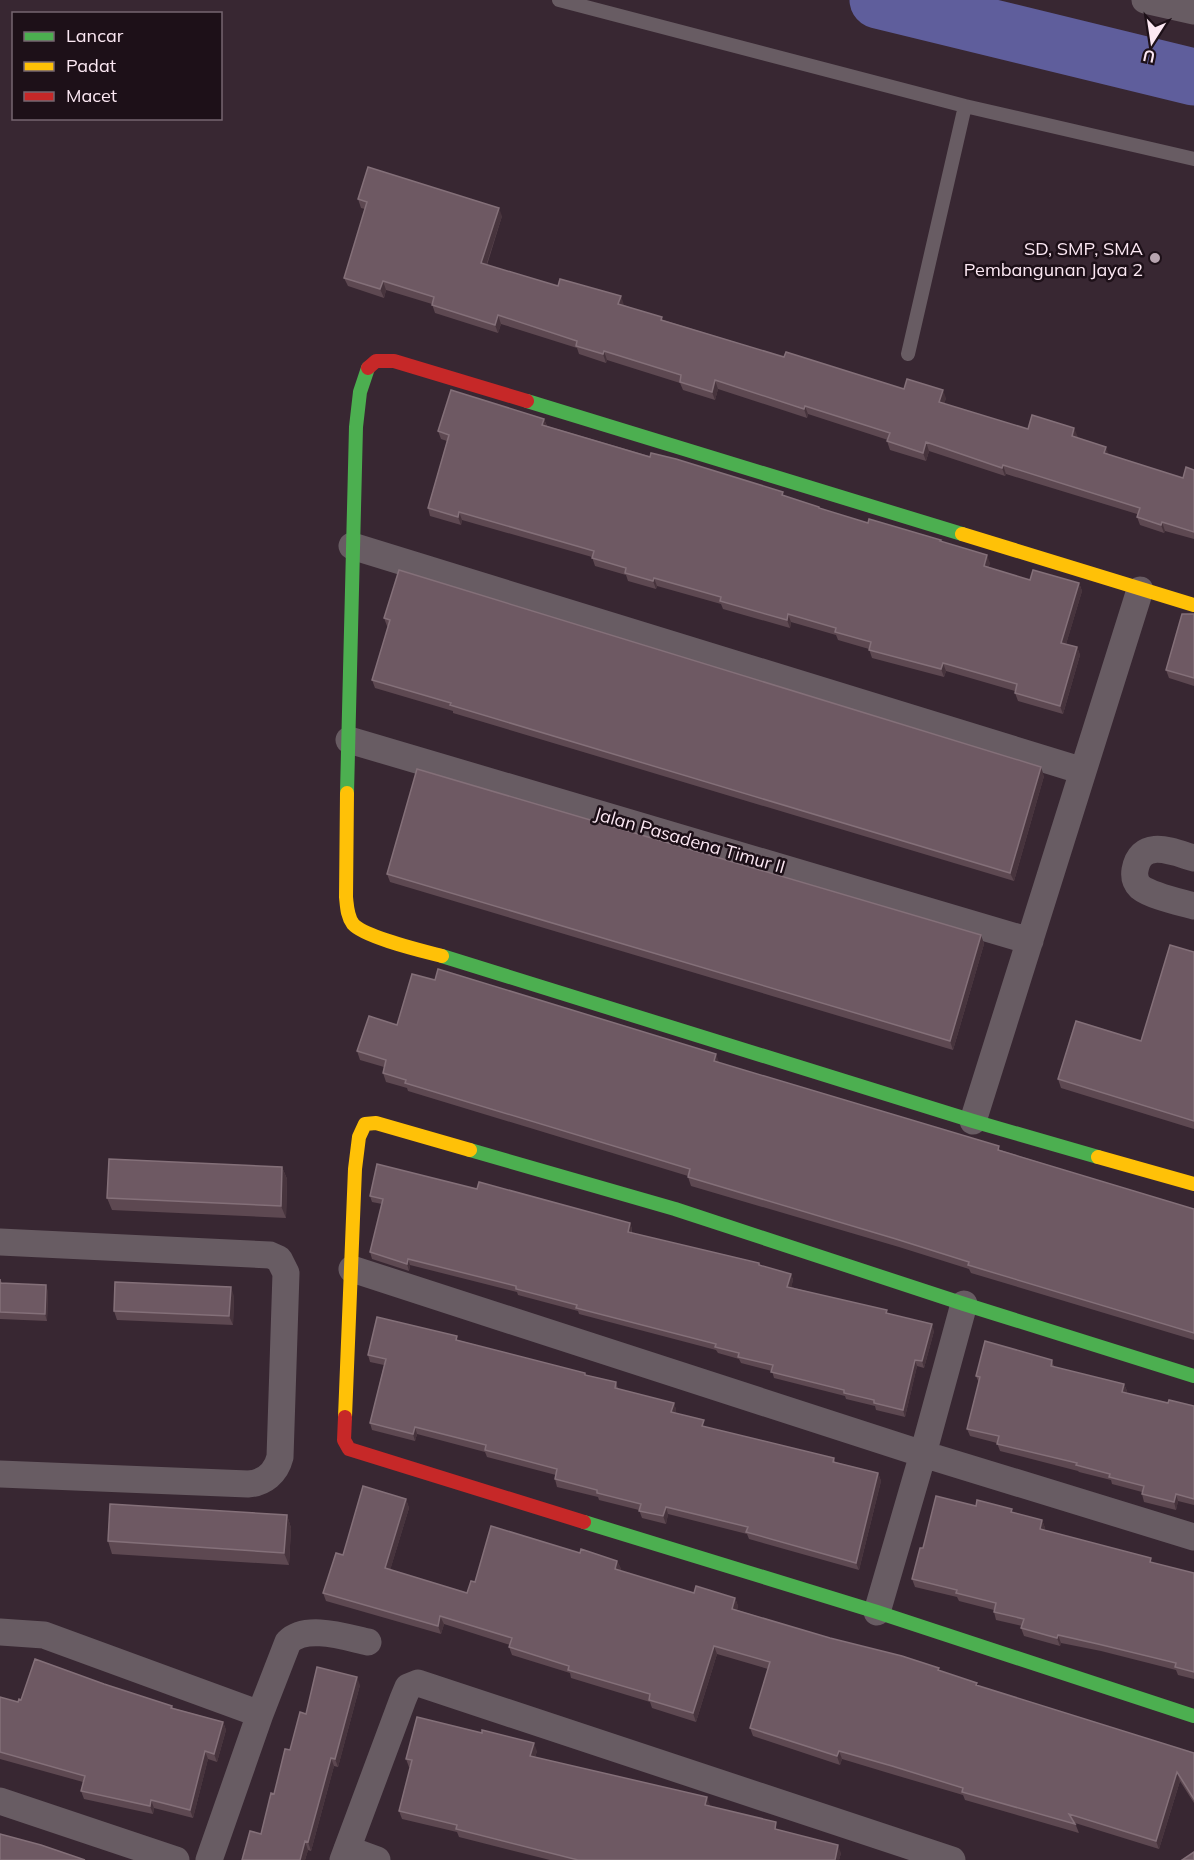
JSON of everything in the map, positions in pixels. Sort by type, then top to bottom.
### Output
[{"type":"street","points":[[1145,0],[1194,11]]},
{"type":"street","points":[[1194,606],[403,363],[377,360],[370,365],[360,393],[352,546],[346,903],[351,922],[363,932],[973,1121],[1194,1184]]},
{"type":"street","points":[[352,546],[1083,771]]},
{"type":"street","points":[[973,1121],[1140,590]]},
{"type":"street","name":"Jalan Pasadena Timur II","points":[[349,740],[1030,940]]},
{"type":"street","points":[[1194,858],[1157,848],[1144,853],[1134,872],[1136,881],[1146,891],[1194,906]]},
{"type":"street","points":[[1194,1376],[964,1304],[675,1209],[374,1122],[365,1124],[362,1128],[356,1155],[344,1440],[347,1448],[877,1612],[1194,1716]]},
{"type":"street","points":[[0,1242],[270,1255],[279,1259],[286,1273],[280,1457],[276,1468],[263,1481],[248,1484],[0,1474]]},
{"type":"street","points":[[352,1269],[923,1454],[1194,1537]]},
{"type":"street","points":[[877,1612],[964,1304]]},
{"type":"street","points":[[0,1632],[44,1635],[260,1714]]},
{"type":"street","points":[[209,1860],[284,1650],[295,1636],[303,1634],[335,1635],[368,1642]]},
{"type":"street","points":[[378,1860],[345,1855],[408,1687],[418,1683],[952,1860]]},
{"type":"street","points":[[0,1802],[176,1860]]},
{"type":"lane","points":[[559,0],[965,106],[1194,159]]},
{"type":"lane","points":[[908,354],[965,106]]},
{"type":"building","points":[[368,167],[499,208],[481,263],[558,286],[560,279],[621,296],[618,304],[662,317],[661,320],[784,357],[786,352],[904,389],[907,379],[943,390],[939,402],[1028,429],[1032,415],[1074,428],[1072,436],[1106,447],[1104,453],[1183,478],[1186,467],[1194,470],[1194,532],[1137,517],[1140,508],[1003,465],[1002,468],[926,442],[923,453],[887,441],[890,433],[805,406],[804,409],[715,380],[712,392],[680,382],[681,375],[604,351],[603,354],[576,346],[577,341],[498,315],[495,325],[432,305],[434,297],[383,281],[380,289],[344,278],[367,202],[358,199]]},
{"type":"building","points":[[451,390],[544,419],[542,425],[650,457],[651,453],[676,459],[783,492],[782,495],[819,508],[868,523],[869,519],[987,555],[984,566],[1030,580],[1033,570],[1079,583],[1061,643],[1077,647],[1060,706],[1015,693],[1017,684],[943,663],[941,669],[869,650],[871,642],[835,632],[836,628],[788,614],[787,620],[720,601],[721,597],[654,578],[653,581],[625,573],[626,568],[592,558],[594,551],[459,512],[458,517],[428,508],[449,435],[438,431]]},
{"type":"building","points":[[399,570],[1041,767],[1010,873],[372,680],[390,620],[384,618]]},
{"type":"building","points":[[1182,614],[1194,614],[1194,678],[1166,670]]},
{"type":"building","points":[[417,769],[981,935],[950,1041],[387,874]]},
{"type":"building","points":[[1170,945],[1194,952],[1194,1121],[1058,1079],[1076,1021],[1141,1041]]},
{"type":"building","points":[[438,969],[716,1054],[714,1061],[999,1146],[998,1150],[1194,1209],[1194,1333],[968,1265],[969,1262],[896,1239],[688,1177],[690,1169],[405,1083],[406,1080],[383,1073],[386,1060],[357,1051],[369,1016],[397,1025],[412,974],[435,980]]},
{"type":"building","points":[[109,1159],[282,1167],[281,1206],[107,1198]]},
{"type":"building","points":[[377,1164],[477,1189],[479,1182],[630,1223],[628,1232],[759,1263],[759,1265],[791,1274],[787,1287],[887,1310],[886,1313],[932,1324],[922,1361],[915,1360],[903,1410],[844,1393],[844,1390],[771,1372],[773,1365],[738,1357],[739,1353],[715,1347],[716,1344],[576,1308],[577,1305],[516,1289],[516,1286],[408,1259],[407,1264],[370,1252],[383,1199],[370,1196]]},
{"type":"building","points":[[115,1282],[231,1287],[229,1316],[114,1311]]},
{"type":"building","points":[[0,1283],[46,1285],[45,1314],[0,1312]]},
{"type":"building","points":[[377,1317],[457,1336],[456,1340],[616,1382],[615,1388],[674,1403],[671,1412],[704,1420],[702,1426],[834,1458],[833,1462],[878,1473],[856,1563],[746,1532],[748,1527],[666,1507],[663,1516],[639,1511],[641,1504],[555,1479],[557,1469],[485,1450],[486,1445],[415,1427],[413,1434],[370,1423],[386,1359],[368,1355]]},
{"type":"building","points":[[985,1341],[1052,1360],[1051,1366],[1124,1384],[1122,1392],[1168,1403],[1169,1400],[1194,1406],[1194,1499],[1176,1494],[1174,1502],[1142,1494],[1144,1486],[1109,1477],[1110,1474],[1076,1465],[1077,1463],[997,1444],[999,1436],[967,1429],[980,1377],[976,1376]]},
{"type":"building","points":[[363,1486],[406,1499],[385,1568],[467,1593],[471,1581],[475,1582],[491,1526],[580,1553],[581,1549],[617,1561],[615,1569],[694,1593],[696,1586],[735,1598],[732,1609],[830,1638],[902,1656],[939,1668],[938,1670],[977,1683],[976,1685],[1194,1753],[1194,1799],[1177,1772],[1156,1841],[1069,1814],[1075,1824],[962,1792],[963,1788],[892,1766],[839,1751],[837,1756],[750,1728],[770,1662],[714,1646],[693,1713],[649,1700],[650,1694],[568,1670],[569,1666],[509,1647],[512,1638],[440,1616],[438,1626],[323,1593],[336,1553],[343,1555]]},
{"type":"building","points":[[936,1496],[976,1506],[977,1500],[1012,1509],[1011,1512],[1042,1520],[1040,1529],[1151,1558],[1150,1562],[1194,1573],[1194,1672],[1175,1667],[1176,1663],[1058,1635],[1057,1638],[1021,1628],[1024,1619],[994,1612],[996,1603],[912,1579],[920,1548],[923,1548]]},
{"type":"building","points":[[110,1504],[287,1515],[284,1553],[108,1541]]},
{"type":"building","points":[[35,1659],[172,1706],[171,1708],[223,1722],[214,1754],[205,1751],[190,1810],[151,1800],[150,1806],[81,1791],[85,1776],[0,1752],[0,1697],[18,1702],[19,1699],[21,1700]]},
{"type":"building","points":[[317,1667],[357,1677],[335,1759],[331,1758],[308,1842],[305,1841],[300,1860],[242,1860],[250,1831],[261,1834],[285,1749],[290,1750],[300,1712],[306,1714]]},
{"type":"building","points":[[417,1717],[534,1743],[530,1756],[707,1797],[705,1805],[776,1822],[775,1829],[838,1845],[835,1860],[578,1860],[456,1829],[457,1825],[399,1811],[412,1760],[406,1759]]},
{"type":"building","points":[[0,1834],[41,1845],[85,1860],[0,1860]]},
{"type":"building","points":[[1194,1852],[1194,1860],[1182,1860]]},
{"type":"waterway","points":[[878,0],[1194,77]]},
{"type":"traffic: fast","points":[[347,793],[356,427],[360,392],[368,368]]},
{"type":"traffic: fast","points":[[527,401],[962,534]]},
{"type":"traffic: fast","points":[[442,956],[973,1121],[1098,1157]]},
{"type":"traffic: fast","points":[[470,1150],[675,1209],[964,1304],[1194,1376]]},
{"type":"traffic: fast","points":[[584,1522],[877,1612],[1194,1716]]},
{"type":"traffic: slow","points":[[962,534],[1194,605]]},
{"type":"traffic: slow","points":[[347,793],[346,897],[351,921],[359,929],[381,939],[442,956]]},
{"type":"traffic: slow","points":[[345,1417],[355,1169],[359,1137],[365,1124],[376,1123],[470,1150]]},
{"type":"traffic: slow","points":[[1098,1157],[1194,1184]]},
{"type":"traffic: jam","points":[[368,368],[376,361],[394,361],[527,401]]},
{"type":"traffic: jam","points":[[345,1417],[344,1440],[349,1449],[584,1522]]},
{"type":"place","name":"SD, SMP, SMA Pembangunan Jaya 2","points":[[1155,258]]}]
